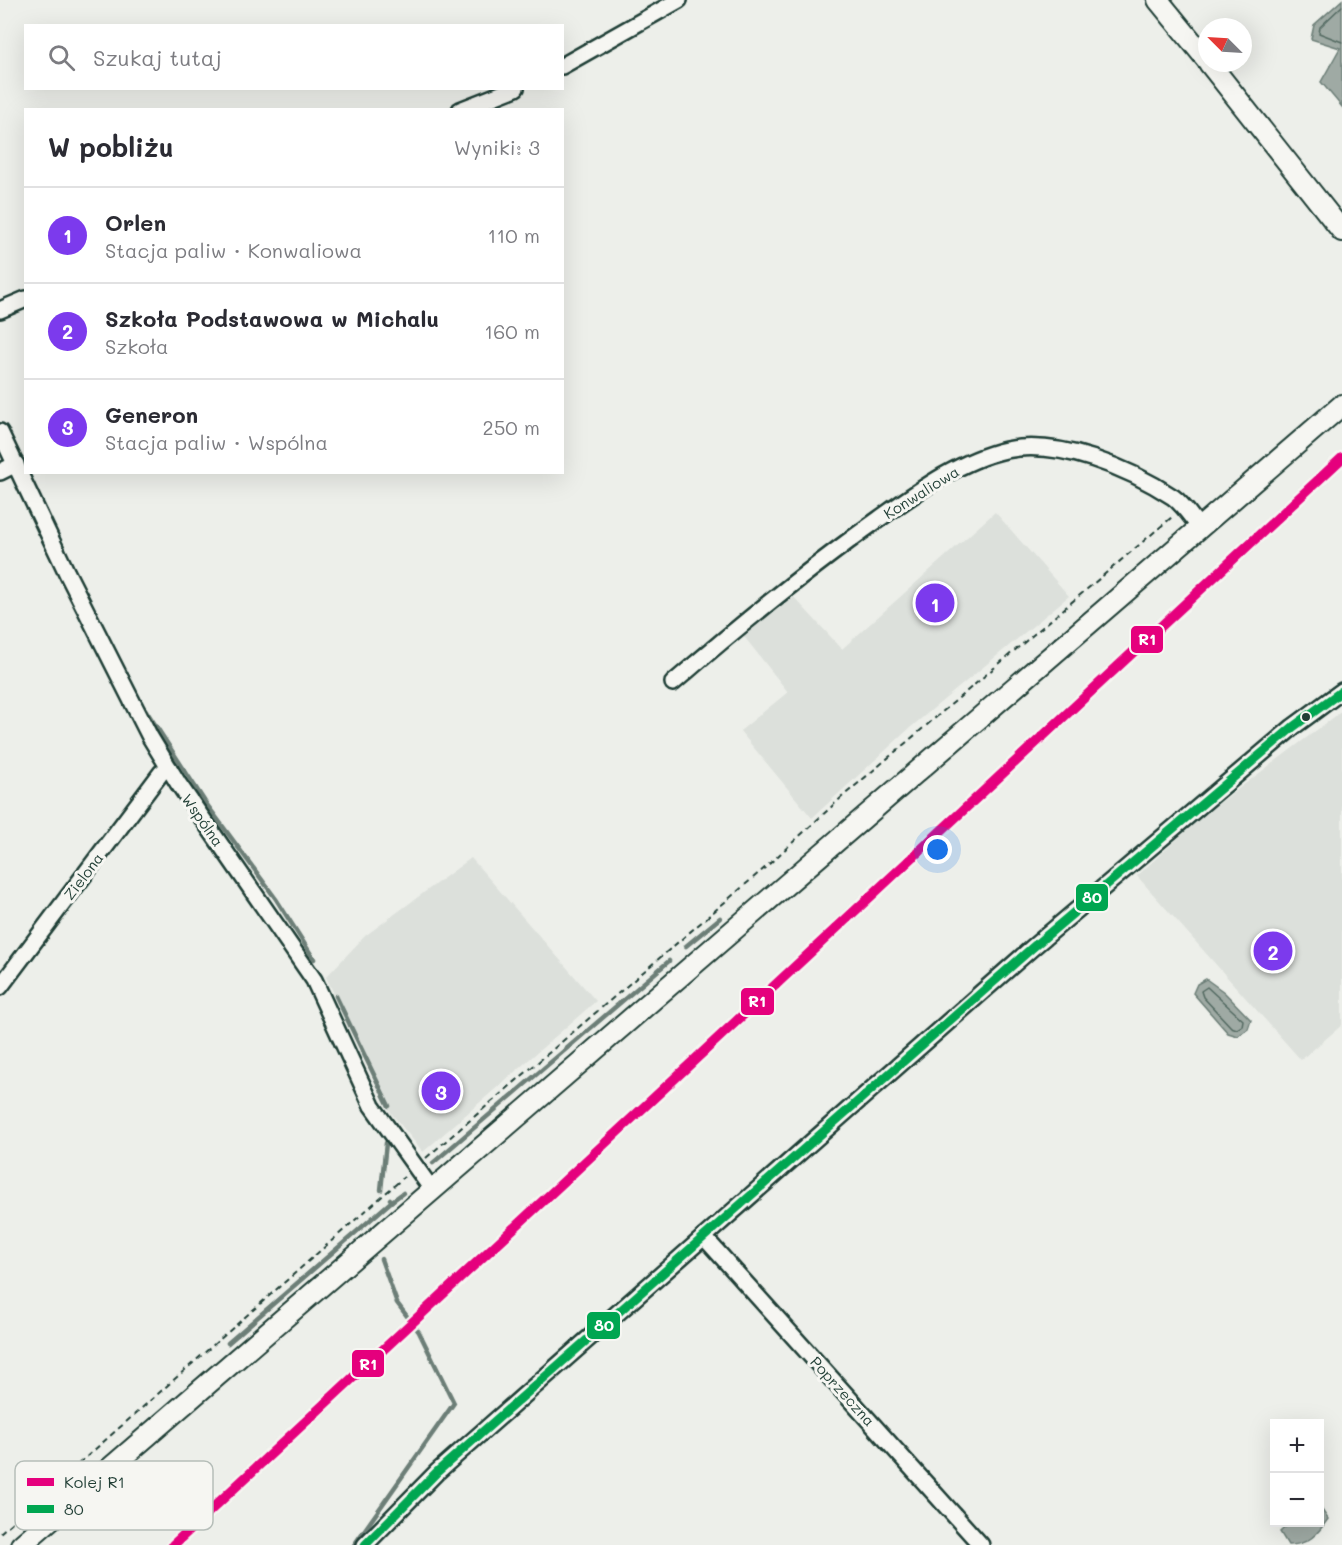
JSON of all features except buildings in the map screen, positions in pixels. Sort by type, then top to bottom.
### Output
[{"type":"main road","points":[[1158,0],[1198,50]]},
{"type":"main road","points":[[1216,72],[1342,231]]},
{"type":"main road","points":[[119,1461],[1342,405]]},
{"type":"main road","points":[[21,1545],[38,1530]]},
{"type":"street","points":[[564,65],[679,0]]},
{"type":"street","points":[[465,108],[511,90]]},
{"type":"street","points":[[0,310],[24,300]]},
{"type":"street","name":"Wspólna","points":[[0,432],[116,670],[169,768],[314,980],[372,1106],[433,1191]]},
{"type":"street","name":"Konwaliowa","points":[[673,683],[812,567],[905,501],[973,460],[1006,450],[1035,447],[1059,449],[1105,464],[1175,499],[1200,528]]},
{"type":"street","points":[[0,472],[15,464]]},
{"type":"street","points":[[365,1545],[437,1472],[1041,940],[1293,727],[1342,691]]},
{"type":"street","name":"Zielona","points":[[0,987],[161,773],[169,768]]},
{"type":"street","name":"Poprzeczna","points":[[704,1238],[981,1545]]},
{"type":"path","points":[[82,1461],[416,1167],[1167,519],[1185,511]]},
{"type":"path","points":[[0,1533],[15,1520]]},
{"type":"shaded area","points":[[995,512],[1069,596],[911,727],[812,818],[740,731],[788,692],[742,634],[792,595],[842,649]]},
{"type":"shaded area","points":[[1342,711],[1342,1025],[1301,1060],[1137,876],[1201,817]]},
{"type":"shaded area","points":[[471,858],[596,1001],[423,1152],[391,1113],[326,977],[365,936]]},
{"type":"water","points":[[1342,0],[1342,107],[1321,82],[1340,48],[1311,39],[1314,25]]},
{"type":"water","points":[[1206,979],[1224,992],[1251,1020],[1248,1029],[1238,1036],[1228,1033],[1193,993],[1197,984]]},
{"type":"water","points":[[1324,1513],[1328,1519],[1324,1524]]},
{"type":"water","points":[[1286,1527],[1322,1527],[1307,1541],[1295,1545],[1288,1545],[1280,1532]]},
{"type":"waterway","points":[[145,709],[205,802],[276,899],[314,959]]},
{"type":"waterway","points":[[686,946],[720,918]]},
{"type":"waterway","points":[[433,1163],[669,961]]},
{"type":"waterway","points":[[336,996],[389,1106]]},
{"type":"waterway","points":[[381,1190],[386,1143]]},
{"type":"waterway","points":[[392,1201],[403,1193]]},
{"type":"waterway","points":[[228,1343],[392,1201],[390,1199]]},
{"type":"waterway","points":[[354,1545],[454,1403],[419,1332],[397,1303],[381,1259]]},
{"type":"rail line","name":"R1","points":[[213,1508],[1342,458]]},
{"type":"rail line","name":"R1","points":[[173,1545],[189,1530]]},
{"type":"transit line","name":"80","points":[[365,1545],[437,1472],[1032,948],[1293,727],[1342,691]]},
{"type":"place","name":"Orlen","points":[[935,603]]},
{"type":"place","name":"Szkoła Podstawowa w Michalu","points":[[1273,951]]},
{"type":"place","name":"Generon","points":[[441,1091]]}]
